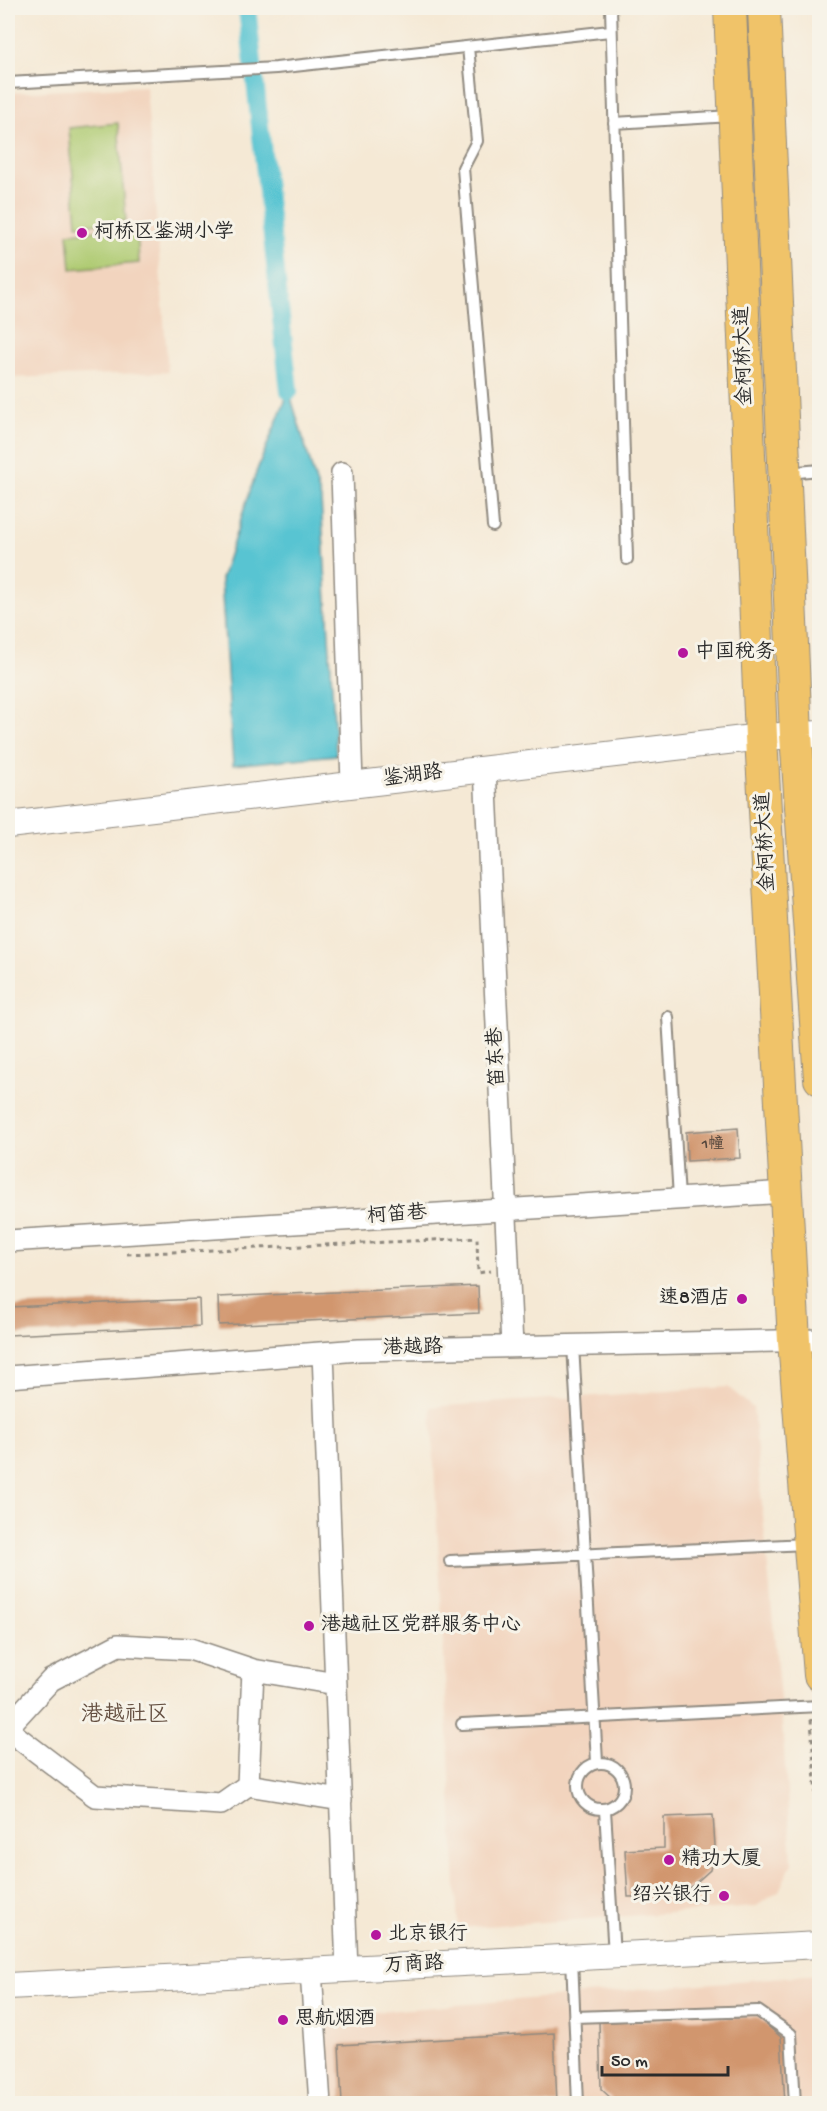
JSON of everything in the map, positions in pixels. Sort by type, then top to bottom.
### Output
[{"type":"main road","name":"金柯桥大道","points":[[730,8],[761,737],[786,1192],[807,1341],[810,1544],[819,1675]]},
{"type":"main road","name":"金柯桥大道","points":[[764,8],[784,473],[808,734],[819,1079]]},
{"type":"street","points":[[342,473],[352,784]]},
{"type":"street","name":"鉴湖路","points":[[8,825],[485,768],[761,737],[808,734]]},
{"type":"street","name":"笛东巷","points":[[485,768],[512,1346]]},
{"type":"street","name":"柯笛巷","points":[[8,1241],[786,1192]]},
{"type":"street","name":"港越路","points":[[8,1377],[323,1353],[512,1346],[807,1341]]},
{"type":"street","points":[[323,1353],[347,1969]]},
{"type":"street","points":[[336,1684],[253,1670],[190,1649],[118,1645],[51,1680],[8,1729],[95,1796],[221,1804],[248,1785],[341,1800]]},
{"type":"street","points":[[248,1785],[253,1670]]},
{"type":"street","name":"万商路","points":[[8,1986],[819,1945]]},
{"type":"street","points":[[311,1971],[320,2103]]},
{"type":"lane","points":[[611,8],[627,559]]},
{"type":"lane","points":[[8,83],[276,68],[610,31]]},
{"type":"lane","points":[[468,47],[477,141],[463,168],[493,526]]},
{"type":"lane","points":[[614,123],[735,116]]},
{"type":"lane","points":[[784,473],[819,470]]},
{"type":"lane","points":[[668,1017],[679,1198]]},
{"type":"lane","points":[[573,1345],[587,1555],[597,1762]]},
{"type":"lane","points":[[450,1561],[810,1544]]},
{"type":"lane","points":[[462,1724],[819,1706]]},
{"type":"lane","points":[[597,1762],[615,1766],[625,1781],[621,1800],[605,1810],[587,1806],[577,1790],[581,1772],[597,1762]]},
{"type":"lane","points":[[605,1810],[614,1956]]},
{"type":"lane","points":[[572,1958],[578,2103]]},
{"type":"lane","points":[[574,2016],[758,2011],[791,2034],[795,2103]]},
{"type":"path","points":[[125,1254],[477,1238],[478,1273]]},
{"type":"shaded area","name":"柯桥区鉴湖小学","points":[[146,86],[168,372],[8,378],[8,93]]},
{"type":"shaded area","points":[[728,1387],[753,1408],[781,1709],[792,1863],[779,1891],[755,1907],[458,1928],[431,1407]]},
{"type":"shaded area","points":[[819,1974],[819,2103],[323,2103],[318,2017]]},
{"type":"green space","points":[[118,123],[126,221],[77,225],[69,128]]},
{"type":"green space","points":[[137,227],[139,263],[71,269],[68,233]]},
{"type":"water","points":[[289,391],[321,499],[336,755],[233,765],[221,579],[257,470]]},
{"type":"building","points":[[738,1128],[740,1158],[687,1161],[686,1132]]},
{"type":"building","points":[[478,1286],[479,1313],[219,1325],[218,1297]]},
{"type":"building","points":[[199,1299],[200,1326],[8,1335],[8,1307]]},
{"type":"building","name":"精功大厦","points":[[713,1815],[715,1846],[710,1870],[692,1886],[671,1896],[628,1897],[625,1850],[664,1848],[664,1817]]},
{"type":"building","points":[[757,2017],[781,2037],[785,2104],[608,2104],[612,2099],[601,2089],[599,2022]]},
{"type":"building","points":[[554,2033],[557,2104],[342,2104],[339,2045]]},
{"type":"waterway","points":[[247,8],[289,391]]},
{"type":"place","name":"柯桥区鉴湖小学","points":[[82,233]]},
{"type":"place","name":"中国税务","points":[[683,653]]},
{"type":"place","name":"速8酒店","points":[[742,1299]]},
{"type":"place","name":"港越社区党群服务中心","points":[[309,1626]]},
{"type":"place","name":"精功大厦","points":[[669,1860]]},
{"type":"place","name":"绍兴银行","points":[[724,1896]]},
{"type":"place","name":"北京银行","points":[[376,1935]]},
{"type":"place","name":"思航烟酒","points":[[283,2020]]},
{"type":"district","name":"港越社区","points":[[125,1716]]}]
